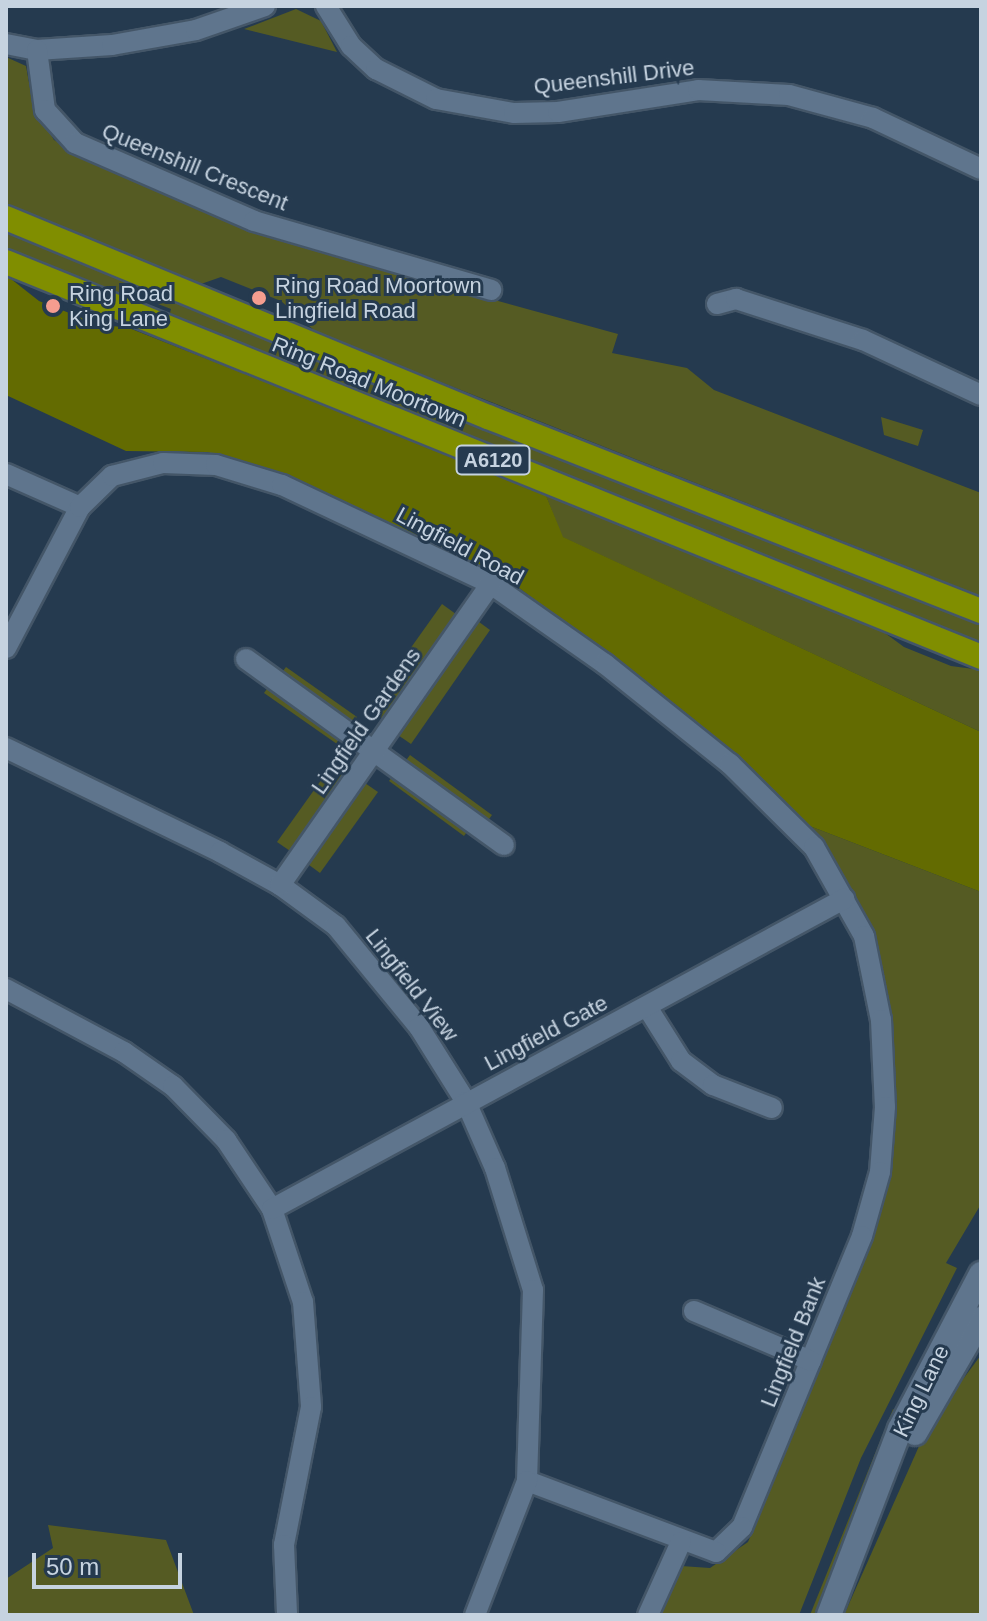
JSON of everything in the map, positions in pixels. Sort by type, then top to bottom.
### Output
[{"type":"highway","name":"Ring Road Moortown","points":[[6,218],[542,439],[981,611]]},
{"type":"highway","name":"Ring Road Moortown","points":[[6,262],[981,657]]},
{"type":"street","points":[[6,44],[37,50],[112,45],[196,30],[265,6]]},
{"type":"street","name":"Queenshill Drive","points":[[326,6],[351,46],[376,69],[436,99],[514,113],[558,112],[698,90],[789,95],[873,118],[981,169]]},
{"type":"street","name":"Queenshill Crescent","points":[[37,50],[45,110],[75,143],[254,221],[491,290]]},
{"type":"street","points":[[717,304],[736,299],[863,340],[981,395]]},
{"type":"street","name":"Lingfield Road","points":[[6,648],[80,507],[112,476],[163,463],[216,465],[282,485],[491,584],[605,664],[730,764],[814,847],[864,936]]},
{"type":"street","points":[[6,474],[80,507]]},
{"type":"street","name":"Lingfield Gardens","points":[[280,885],[491,584]]},
{"type":"street","points":[[246,659],[504,845]]},
{"type":"street","name":"Lingfield View","points":[[6,748],[76,778],[280,885],[336,926],[419,1027],[466,1102],[495,1168],[533,1290],[527,1481],[475,1615]]},
{"type":"street","name":"Lingfield Gate","points":[[272,1209],[844,899]]},
{"type":"street","name":"Lingfield Bank","points":[[527,1481],[681,1542],[716,1552],[742,1527],[862,1236],[880,1172],[885,1107],[881,1020],[864,936]]},
{"type":"street","points":[[6,989],[124,1052],[173,1086],[226,1140],[272,1209],[303,1302],[311,1407],[284,1545],[287,1615]]},
{"type":"street","points":[[647,1007],[681,1061],[713,1085],[772,1108]]},
{"type":"street","name":"King Lane","points":[[829,1615],[871,1512],[900,1429],[981,1274]]},
{"type":"street","points":[[694,1311],[811,1361]]},
{"type":"street","name":"King Lane","points":[[871,1512],[981,1319]]},
{"type":"street","points":[[648,1615],[681,1542]]},
{"type":"green space","points":[[296,9],[321,21],[337,52],[244,29]]},
{"type":"green space","points":[[6,57],[26,66],[33,105],[54,140],[125,177],[323,253],[618,334],[612,353],[687,368],[714,390],[981,493],[981,596],[317,333],[281,301],[221,277],[201,284],[6,205]]},
{"type":"green space","points":[[6,230],[144,289],[138,305],[6,250]]},
{"type":"green space","points":[[6,275],[39,301],[97,324],[129,328],[545,493],[563,537],[981,732],[981,892],[807,825],[738,756],[502,575],[283,475],[207,452],[126,451],[6,395]]},
{"type":"green space","points":[[160,295],[648,494],[981,621],[981,642],[169,317],[171,309],[158,304]]},
{"type":"green space","points":[[881,417],[923,430],[918,446],[884,435]]},
{"type":"green space","points":[[545,493],[874,625],[904,647],[951,666],[981,670],[981,732],[562,537]]},
{"type":"green space","points":[[442,604],[460,617],[386,721],[368,708]]},
{"type":"green space","points":[[475,619],[490,630],[411,744],[395,733]]},
{"type":"green space","points":[[286,667],[357,717],[351,725],[280,675]]},
{"type":"green space","points":[[269,686],[342,737],[337,744],[264,693]]},
{"type":"green space","points":[[410,755],[492,815],[486,823],[404,763]]},
{"type":"green space","points":[[334,762],[350,773],[293,853],[277,842]]},
{"type":"green space","points":[[394,774],[469,829],[464,836],[389,781]]},
{"type":"green space","points":[[362,781],[378,792],[320,873],[305,862]]},
{"type":"green space","points":[[807,825],[981,892],[981,1204],[946,1263],[957,1268],[861,1458],[799,1615],[659,1615],[681,1566],[710,1568],[748,1542],[878,1223],[895,1116],[891,1020],[876,940]]},
{"type":"green space","points":[[981,1355],[981,1615],[844,1615],[928,1426]]},
{"type":"green space","points":[[893,1409],[897,1412],[815,1615],[810,1615]]},
{"type":"green space","points":[[48,1525],[166,1540],[194,1615],[6,1615],[6,1579],[53,1548]]},
{"type":"place","name":"Ring Road Moortown Lingfield Road","points":[[259,298]]},
{"type":"place","name":"Ring Road King Lane","points":[[53,306]]}]
